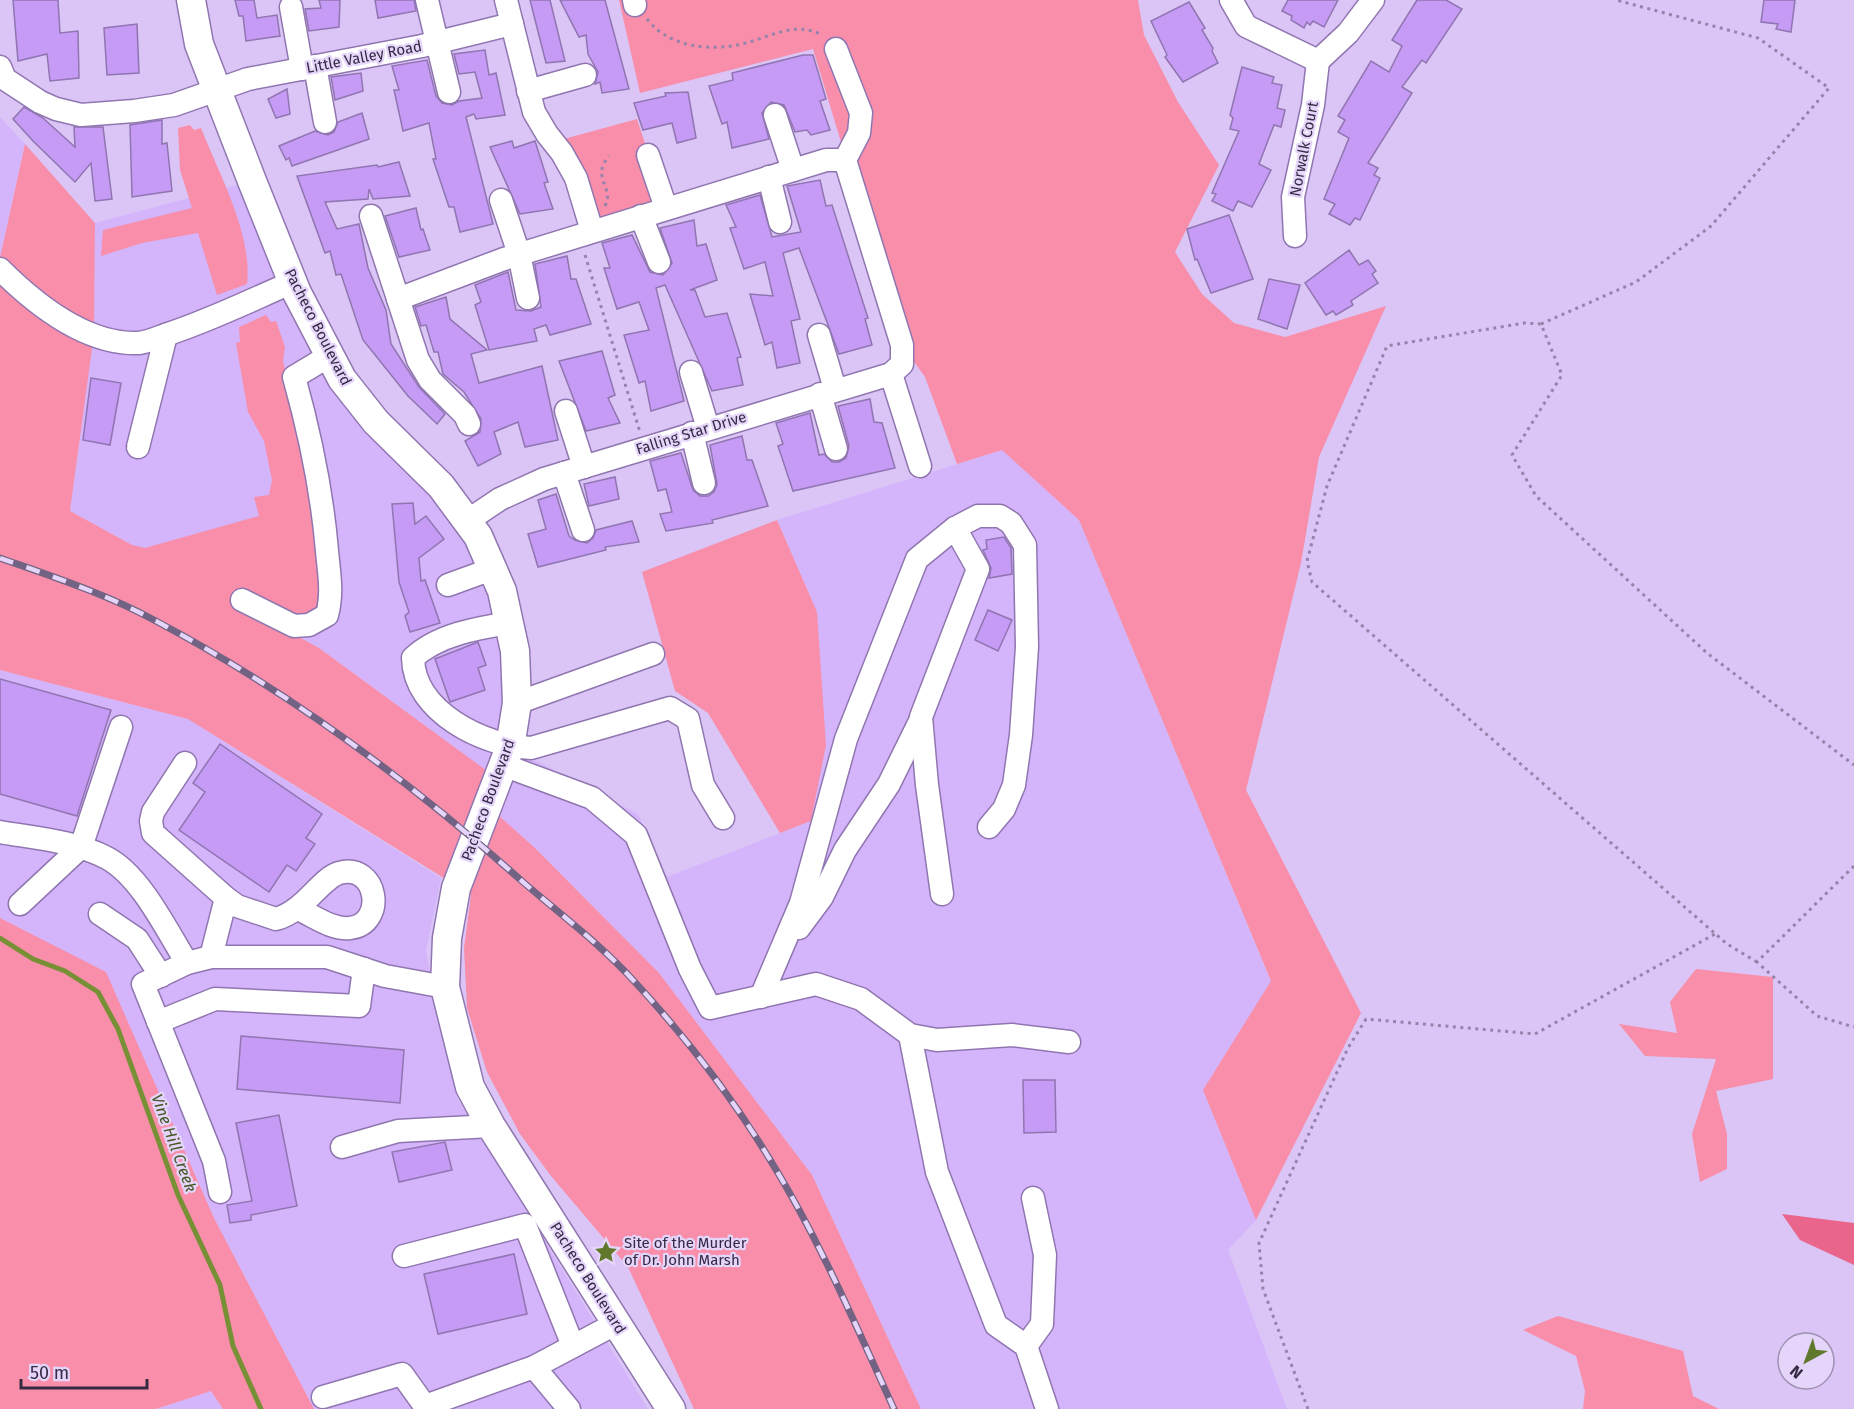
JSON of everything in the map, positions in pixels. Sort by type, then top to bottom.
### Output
[{"type":"main road","name":"Pacheco Boulevard","points":[[191,0],[199,44],[293,282],[329,356],[342,380],[376,422],[441,486],[467,521],[478,536],[502,591],[515,651],[517,704],[507,756],[456,888],[447,938],[445,987],[470,1087],[491,1126],[671,1409]]},
{"type":"street","points":[[426,0],[450,92]]},
{"type":"street","points":[[506,0],[534,112],[576,178],[585,233]]},
{"type":"street","points":[[1231,0],[1246,26],[1318,61],[1348,33],[1373,0]]},
{"type":"street","points":[[291,7],[325,122]]},
{"type":"street","name":"Little Valley Road","points":[[0,67],[5,79],[40,102],[81,114],[174,105],[248,79],[437,43],[512,24]]},
{"type":"street","points":[[836,49],[861,113],[859,133],[845,160],[902,345],[902,364],[891,374],[920,466]]},
{"type":"street","name":"Norwalk Court","points":[[1295,236],[1293,197],[1313,105],[1318,61]]},
{"type":"street","points":[[528,92],[585,75]]},
{"type":"street","points":[[775,115],[793,170]]},
{"type":"street","points":[[648,155],[666,208]]},
{"type":"street","points":[[398,299],[519,254],[585,233],[826,160],[845,160]]},
{"type":"street","points":[[769,177],[780,222]]},
{"type":"street","points":[[501,200],[519,254],[528,297]]},
{"type":"street","points":[[371,216],[418,360],[430,380],[465,415],[469,424]]},
{"type":"street","points":[[641,216],[659,262]]},
{"type":"street","points":[[0,270],[18,287],[72,326],[116,342],[142,343],[166,335],[293,282]]},
{"type":"street","points":[[138,447],[166,335]]},
{"type":"street","points":[[819,335],[836,449]]},
{"type":"street","points":[[242,600],[294,626],[309,625],[327,615],[332,598],[324,511],[312,442],[294,377],[329,356]]},
{"type":"street","points":[[691,372],[700,431],[704,483]]},
{"type":"street","name":"Falling Star Drive","points":[[467,521],[517,490],[574,470],[891,374]]},
{"type":"street","points":[[566,411],[583,530]]},
{"type":"street","points":[[761,997],[801,903],[846,739],[917,559],[955,528],[978,516],[1000,516],[1011,523],[1025,545],[1028,647],[1021,735],[1014,784],[1004,808],[989,827]]},
{"type":"street","points":[[780,952],[822,897],[845,850],[889,783],[921,717],[978,569],[955,528]]},
{"type":"street","points":[[447,585],[492,569]]},
{"type":"street","points":[[509,623],[473,629],[422,650],[413,658],[414,671],[432,703],[461,726],[507,756],[592,798],[636,835],[690,969],[710,1008],[816,984],[861,999],[909,1035],[937,1040],[1012,1035],[1069,1042]]},
{"type":"street","points":[[517,704],[654,654]]},
{"type":"street","points":[[507,756],[670,708],[688,719],[704,785],[723,818]]},
{"type":"street","points":[[921,717],[927,785],[942,894]]},
{"type":"street","points":[[20,904],[81,847],[121,727]]},
{"type":"street","points":[[184,763],[153,812],[151,821],[153,833],[237,906],[276,919],[298,909]]},
{"type":"street","points":[[0,832],[81,847],[109,859],[139,887],[187,963]]},
{"type":"street","points":[[211,957],[226,898]]},
{"type":"street","points":[[100,914],[137,939],[161,976]]},
{"type":"street","points":[[220,1192],[214,1161],[143,984],[187,963],[211,957],[327,957],[385,976],[445,987]]},
{"type":"street","points":[[158,1022],[215,999],[358,1006],[364,969]]},
{"type":"street","points":[[909,1035],[937,1173],[996,1325],[1026,1346],[1047,1409]]},
{"type":"street","points":[[342,1147],[398,1131],[491,1126]]},
{"type":"street","points":[[1026,1346],[1042,1324],[1045,1256],[1033,1198]]},
{"type":"street","points":[[404,1256],[525,1225],[573,1346]]},
{"type":"street","points":[[323,1397],[402,1374],[426,1408],[534,1367],[616,1323]]},
{"type":"street","points":[[534,1367],[569,1409]]},
{"type":"path","points":[[1616,0],[1758,38],[1829,88],[1711,226],[1636,282],[1541,324],[1524,323],[1387,346],[1327,486],[1307,561],[1312,582],[1715,934],[1757,962],[1817,1016],[1854,1027]]},
{"type":"path","points":[[635,3],[654,28],[678,42],[708,48],[743,44],[803,28],[826,38],[836,49]]},
{"type":"path","points":[[585,233],[645,448]]},
{"type":"path","points":[[1541,324],[1562,375],[1512,455],[1536,496],[1707,653],[1854,765]]},
{"type":"path","points":[[1757,962],[1854,866]]},
{"type":"path","points":[[1308,1409],[1263,1289],[1259,1243],[1348,1048],[1366,1019],[1534,1034],[1715,934]]},
{"type":"shaded area","points":[[619,0],[1138,0],[1144,35],[1178,102],[1219,165],[1175,252],[1202,294],[1234,323],[1285,337],[1386,306],[1319,457],[1301,563],[1246,790],[1361,1013],[1256,1220],[1203,1090],[1271,981],[1079,520],[1002,450],[957,464],[925,377],[902,345],[813,49],[640,93]]},
{"type":"shaded area","points":[[0,117],[25,144],[0,258]]},
{"type":"shaded area","points":[[637,119],[666,208],[592,231],[553,142]]},
{"type":"shaded area","points":[[190,125],[194,130],[201,128],[233,205],[245,245],[247,284],[217,295],[198,233],[142,243],[101,256],[103,230],[192,208],[180,170],[178,128]]},
{"type":"shaded area","points":[[25,144],[95,223],[94,334],[70,511],[132,545],[145,548],[259,516],[254,497],[269,495],[272,480],[264,441],[248,412],[236,343],[240,342],[239,327],[266,315],[271,322],[276,321],[285,347],[283,362],[305,438],[322,517],[318,615],[292,618],[240,589],[232,600],[319,648],[498,779],[488,806],[535,848],[659,973],[812,1175],[921,1409],[694,1409],[628,1267],[551,1176],[520,1134],[487,1072],[467,1008],[464,948],[471,895],[188,719],[0,670],[0,258]]},
{"type":"shaded area","points":[[252,181],[376,422],[502,591],[510,747],[638,814],[667,877],[811,821],[817,612],[777,520],[1002,450],[1079,520],[1271,982],[1203,1090],[1256,1220],[1228,1250],[1287,1409],[921,1409],[812,1175],[659,973],[535,848],[487,806],[498,779],[319,648],[70,511],[94,334],[95,223]]},
{"type":"shaded area","points":[[777,520],[817,612],[826,745],[811,821],[780,833],[708,713],[675,691],[642,572]]},
{"type":"shaded area","points":[[0,670],[188,719],[441,878],[426,951],[457,1098],[648,1409],[314,1409],[214,1218],[106,973],[0,918]]},
{"type":"shaded area","points":[[0,918],[106,972],[214,1218],[314,1409],[223,1409],[211,1391],[156,1409],[0,1409]]},
{"type":"shaded area","points":[[1696,969],[1773,977],[1773,1079],[1716,1091],[1727,1134],[1727,1169],[1700,1182],[1692,1134],[1716,1059],[1645,1056],[1619,1024],[1677,1033],[1670,1002]]},
{"type":"shaded area","points":[[1782,1214],[1854,1223],[1854,1265],[1800,1240]]},
{"type":"shaded area","points":[[1558,1316],[1683,1351],[1693,1396],[1719,1409],[1583,1409],[1585,1391],[1576,1356],[1523,1330]]},
{"type":"shaded area","points":[[211,1391],[223,1409],[156,1409]]},
{"type":"building","points":[[13,0],[58,0],[60,33],[78,31],[79,78],[50,81],[47,54],[18,61]]},
{"type":"building","points":[[235,0],[254,0],[257,18],[277,15],[280,36],[246,41],[243,16],[239,16]]},
{"type":"building","points":[[319,0],[340,0],[339,27],[309,31],[305,9],[321,8]]},
{"type":"building","points":[[375,0],[414,0],[416,11],[378,18]]},
{"type":"building","points":[[530,0],[550,0],[565,61],[546,63]]},
{"type":"building","points":[[560,0],[605,0],[629,89],[602,93],[600,82],[595,84],[598,72],[588,54],[586,35],[579,37]]},
{"type":"building","points":[[1288,0],[1338,0],[1324,27],[1313,21],[1310,25],[1307,22],[1304,28],[1291,20],[1292,16],[1282,11]]},
{"type":"building","points":[[1417,0],[1446,0],[1462,9],[1426,63],[1422,60],[1402,87],[1412,93],[1368,163],[1378,168],[1374,175],[1380,178],[1360,220],[1355,218],[1350,225],[1329,214],[1335,204],[1324,199],[1349,138],[1338,132],[1345,120],[1338,116],[1371,61],[1389,72],[1402,46],[1392,40]]},
{"type":"building","points":[[1764,0],[1795,0],[1791,32],[1776,29],[1778,24],[1761,22]]},
{"type":"building","points":[[1189,2],[1205,28],[1202,30],[1213,48],[1212,51],[1218,63],[1183,82],[1165,57],[1167,55],[1151,21]]},
{"type":"building","points":[[137,24],[139,73],[107,75],[104,28]]},
{"type":"building","points":[[485,50],[489,75],[496,73],[505,115],[476,119],[474,114],[466,117],[493,224],[460,232],[454,207],[449,207],[433,159],[436,159],[429,123],[403,131],[394,90],[399,90],[392,66],[427,60],[436,96],[442,103],[452,105],[459,101],[482,98],[475,72],[459,74],[454,54]]},
{"type":"building","points":[[803,55],[813,55],[826,99],[820,101],[830,130],[811,135],[807,130],[795,132],[784,105],[771,102],[762,113],[769,139],[732,148],[727,122],[722,124],[709,86],[733,80],[732,73]]},
{"type":"building","points":[[1242,67],[1274,77],[1272,83],[1282,85],[1277,108],[1285,110],[1281,127],[1274,125],[1259,164],[1271,170],[1263,186],[1252,207],[1238,201],[1233,211],[1212,201],[1216,194],[1212,193],[1239,131],[1230,129],[1233,118],[1230,115]]},
{"type":"building","points":[[361,73],[363,91],[335,100],[331,77]]},
{"type":"building","points":[[287,89],[290,114],[276,118],[268,99]]},
{"type":"building","points":[[688,92],[696,138],[677,143],[672,123],[643,130],[634,103],[666,96],[665,93]]},
{"type":"building","points":[[24,107],[43,118],[75,147],[74,127],[103,127],[112,199],[95,201],[91,163],[75,182],[33,141],[13,119]]},
{"type":"building","points":[[362,113],[369,139],[292,166],[289,158],[286,160],[279,146],[315,131],[328,135],[334,132],[338,122]]},
{"type":"building","points":[[162,120],[162,144],[167,143],[172,191],[132,197],[130,125]]},
{"type":"building","points":[[512,141],[514,148],[535,141],[548,182],[544,183],[553,209],[520,214],[490,147]]},
{"type":"building","points":[[399,162],[410,196],[373,199],[369,189],[368,199],[325,202],[337,229],[359,224],[368,268],[386,310],[391,344],[419,387],[445,414],[437,424],[408,396],[363,340],[341,274],[336,275],[330,251],[325,253],[297,176],[377,165],[378,167]]},
{"type":"building","points":[[820,180],[826,206],[832,205],[868,318],[865,319],[872,345],[839,354],[799,248],[783,253],[800,319],[791,321],[800,363],[777,368],[772,342],[765,345],[750,294],[773,296],[765,262],[744,269],[730,228],[736,227],[726,205],[760,195],[772,237],[801,232],[787,186]]},
{"type":"building","points":[[416,208],[421,230],[423,229],[430,250],[399,257],[385,216]]},
{"type":"building","points":[[1229,215],[1253,279],[1211,293],[1197,259],[1195,260],[1187,229]]},
{"type":"building","points":[[694,220],[697,246],[706,244],[717,280],[690,290],[695,290],[705,317],[727,313],[741,357],[737,358],[743,385],[712,391],[665,285],[656,288],[684,401],[651,411],[645,381],[639,383],[624,335],[649,330],[639,302],[617,309],[604,268],[610,268],[602,243],[632,235],[650,272],[663,275],[672,263],[660,228]]},
{"type":"building","points":[[1349,250],[1359,265],[1368,260],[1376,271],[1372,274],[1378,283],[1351,301],[1353,305],[1336,315],[1333,311],[1326,315],[1305,283]]},
{"type":"building","points":[[567,256],[571,279],[576,279],[591,324],[550,335],[546,325],[534,329],[537,341],[489,350],[475,305],[481,302],[475,285],[508,272],[516,310],[531,311],[541,307],[535,264]]},
{"type":"building","points":[[1269,279],[1300,285],[1287,329],[1258,319]]},
{"type":"building","points":[[446,297],[450,319],[487,350],[471,354],[479,383],[542,366],[558,440],[525,447],[518,422],[494,432],[501,454],[478,466],[465,441],[480,432],[481,419],[464,392],[443,374],[438,352],[434,352],[426,325],[421,326],[415,307]]},
{"type":"building","points":[[602,351],[615,395],[608,398],[620,423],[586,431],[559,361]]},
{"type":"building","points":[[91,378],[121,383],[110,445],[83,440]]},
{"type":"building","points":[[870,399],[874,422],[882,423],[895,468],[793,491],[778,446],[783,444],[776,423],[810,413],[819,455],[824,454],[832,462],[839,462],[846,458],[849,446],[838,406]]},
{"type":"building","points":[[742,436],[747,460],[752,460],[768,506],[712,520],[713,523],[666,531],[660,514],[672,512],[666,489],[658,491],[650,461],[681,453],[693,490],[700,496],[708,496],[714,492],[717,484],[710,445]]},
{"type":"building","points":[[615,477],[619,499],[589,506],[584,484]]},
{"type":"building","points":[[556,494],[569,536],[575,540],[587,543],[593,538],[596,530],[632,521],[639,542],[605,547],[606,550],[538,567],[528,534],[546,529],[538,500]]},
{"type":"building","points":[[413,503],[415,524],[426,516],[444,539],[419,558],[421,581],[425,580],[440,623],[410,632],[405,616],[409,612],[399,582],[392,504]]},
{"type":"building","points":[[1004,537],[1011,548],[1012,574],[989,578],[991,568],[983,550],[987,549],[986,540]]},
{"type":"building","points":[[988,610],[1012,620],[998,651],[975,640]]},
{"type":"building","points":[[478,642],[486,665],[478,668],[485,690],[450,702],[435,659]]},
{"type":"building","points":[[0,679],[111,710],[77,816],[0,794]]},
{"type":"building","points":[[220,744],[322,814],[306,838],[315,844],[296,871],[287,865],[269,892],[179,830],[205,792],[193,783]]},
{"type":"building","points":[[241,1036],[404,1050],[400,1103],[237,1089]]},
{"type":"building","points":[[1023,1080],[1055,1080],[1056,1132],[1024,1133]]},
{"type":"building","points":[[279,1115],[297,1206],[251,1215],[251,1220],[230,1223],[227,1205],[252,1201],[236,1123]]},
{"type":"building","points":[[445,1142],[452,1170],[399,1182],[392,1152]]},
{"type":"building","points":[[514,1254],[527,1314],[438,1334],[424,1274]]},
{"type":"waterway","name":"Vine Hill Creek","points":[[0,938],[33,959],[65,971],[98,992],[118,1029],[178,1195],[220,1285],[233,1346],[261,1409]]},
{"type":"railway","points":[[0,558],[78,586],[136,611],[203,647],[300,707],[437,809],[607,954],[652,1001],[689,1045],[757,1139],[822,1253],[894,1409]]},
{"type":"place","name":"Site of the Murder of Dr. John Marsh","points":[[606,1252]]}]
